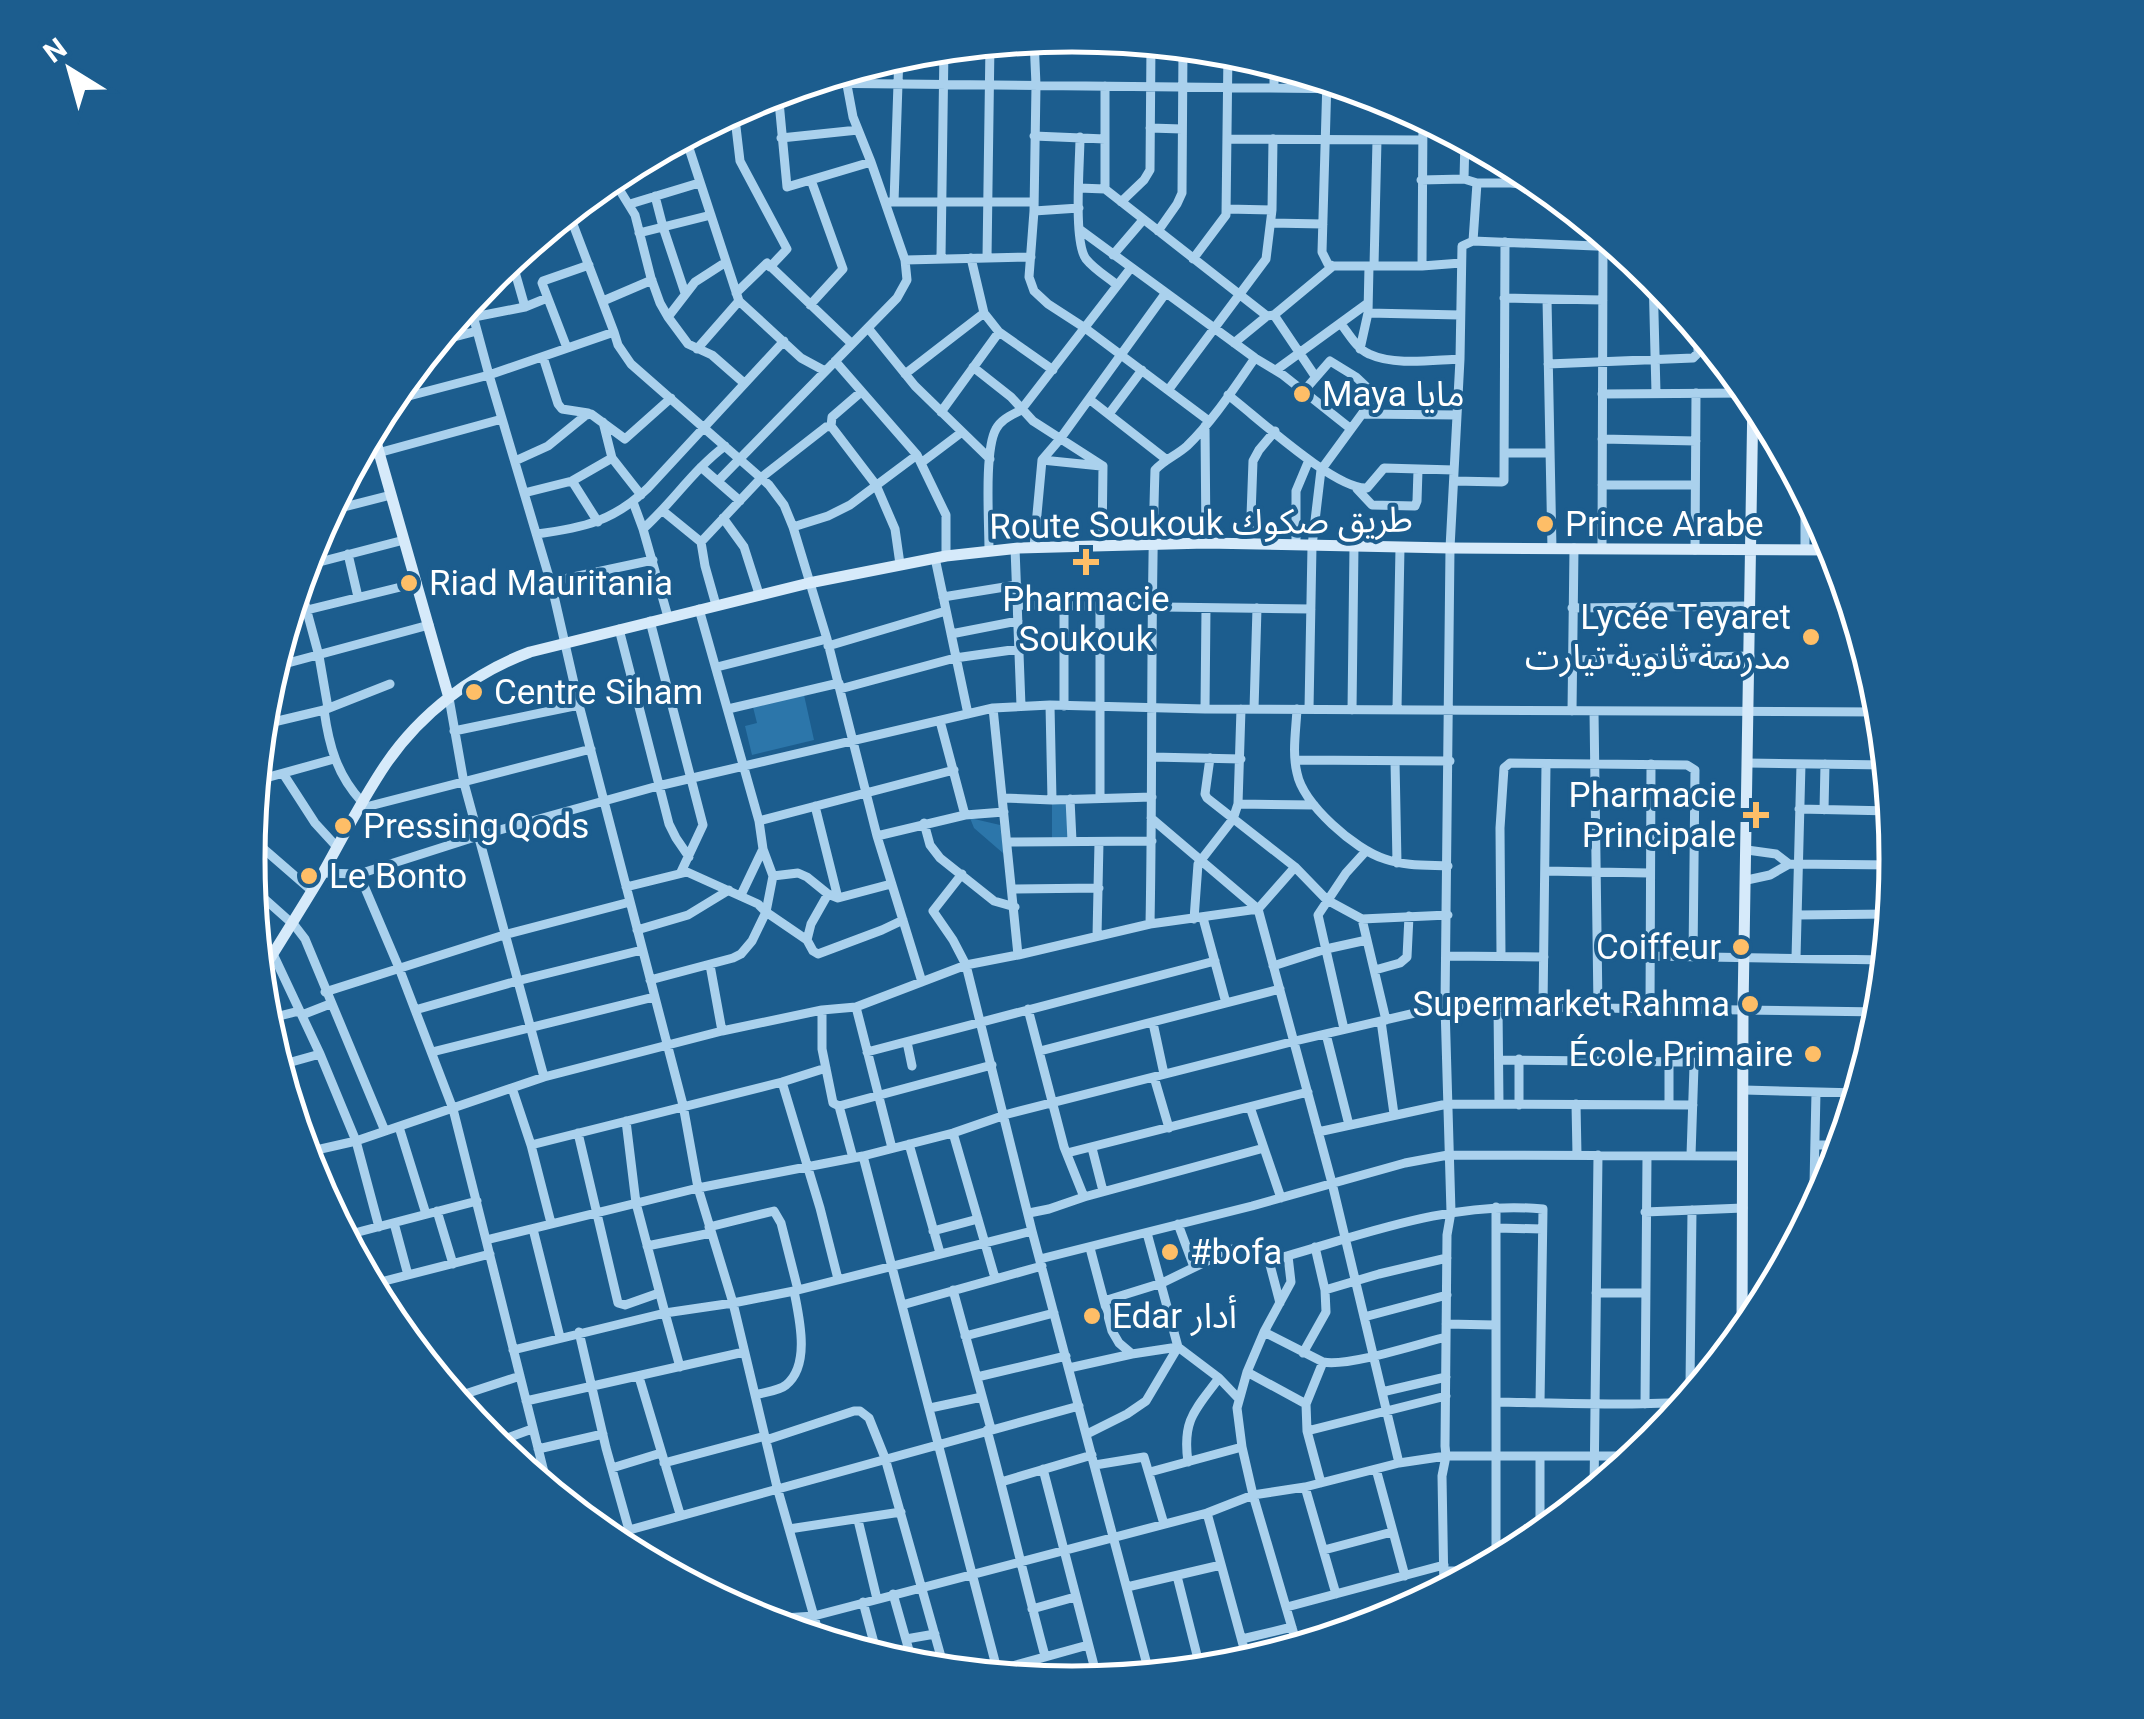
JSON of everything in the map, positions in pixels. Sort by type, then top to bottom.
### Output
[{"type":"street","points":[[1035,53],[1029,277],[1034,291],[1048,304],[1168,389],[1207,424],[1206,543]]},
{"type":"street","points":[[987,258],[990,57]]},
{"type":"street","points":[[1121,202],[1149,173],[1152,57]]},
{"type":"street","points":[[1158,232],[1180,198],[1182,60]]},
{"type":"street","points":[[942,258],[944,63]]},
{"type":"street","points":[[1193,258],[1227,209],[1228,68]]},
{"type":"street","points":[[890,202],[900,71]]},
{"type":"street","points":[[1274,78],[1274,86]]},
{"type":"street","points":[[718,482],[905,287],[905,260],[890,202],[853,117],[847,85],[1298,85]]},
{"type":"street","points":[[1105,86],[1105,190]]},
{"type":"street","points":[[1327,94],[1322,252],[1328,264],[1461,263]]},
{"type":"street","points":[[779,108],[786,186],[872,162]]},
{"type":"street","points":[[736,126],[740,161],[786,249],[770,266]]},
{"type":"street","points":[[1150,128],[1182,129]]},
{"type":"street","points":[[781,138],[858,130]]},
{"type":"street","points":[[1422,133],[1422,266]]},
{"type":"street","points":[[1034,136],[1104,139]]},
{"type":"street","points":[[1080,138],[1079,230],[1084,257],[1117,286]]},
{"type":"street","points":[[1228,139],[1422,140]]},
{"type":"street","points":[[1168,389],[1266,258],[1272,210],[1273,140]]},
{"type":"street","points":[[1360,349],[1372,266],[1377,140]]},
{"type":"street","points":[[688,151],[738,297],[804,360],[825,371]]},
{"type":"street","points":[[1464,179],[1465,155]]},
{"type":"street","points":[[810,305],[843,269],[812,180]]},
{"type":"street","points":[[1421,180],[1510,183]]},
{"type":"street","points":[[630,204],[699,183]]},
{"type":"street","points":[[1473,241],[1477,184]]},
{"type":"street","points":[[1080,188],[1105,190],[1270,316],[1315,376]]},
{"type":"street","points":[[621,191],[630,204],[660,304],[684,340],[712,356],[744,384]]},
{"type":"street","points":[[655,196],[685,293]]},
{"type":"street","points":[[890,202],[988,202],[1079,208]]},
{"type":"street","points":[[1227,209],[1272,210]]},
{"type":"street","points":[[639,233],[710,215]]},
{"type":"street","points":[[1113,255],[1143,220]]},
{"type":"street","points":[[1271,223],[1323,224]]},
{"type":"street","points":[[574,225],[618,345],[631,364],[778,494],[793,527],[828,643],[891,884],[922,982]]},
{"type":"street","points":[[1079,230],[1276,370],[1350,429]]},
{"type":"street","points":[[1444,1575],[1442,1476],[1446,1456],[1446,1235],[1450,1212],[1445,1006],[1450,548],[1462,246],[1473,241],[1596,247]]},
{"type":"street","points":[[1356,488],[1367,488],[1384,468],[1502,482],[1505,242]]},
{"type":"street","points":[[1602,548],[1603,252]]},
{"type":"street","points":[[905,260],[1031,257]]},
{"type":"street","points":[[971,258],[984,313],[998,332],[1053,370]]},
{"type":"street","points":[[668,316],[695,282],[726,262]]},
{"type":"street","points":[[697,349],[766,263],[851,344]]},
{"type":"street","points":[[567,348],[543,281],[589,266]]},
{"type":"street","points":[[1234,343],[1334,266]]},
{"type":"street","points":[[989,550],[990,459],[997,426],[1022,410],[1130,269]]},
{"type":"street","points":[[516,275],[525,307]]},
{"type":"street","points":[[603,301],[652,280]]},
{"type":"street","points":[[1034,547],[1042,460],[1165,294]]},
{"type":"street","points":[[475,317],[548,298]]},
{"type":"street","points":[[1504,298],[1603,300]]},
{"type":"street","points":[[1548,299],[1552,549]]},
{"type":"street","points":[[1653,299],[1656,393]]},
{"type":"street","points":[[1276,370],[1368,308],[1460,315]]},
{"type":"street","points":[[905,374],[984,313]]},
{"type":"street","points":[[474,317],[550,582],[578,705],[683,1105],[698,1188],[733,1304],[777,1487],[817,1625]]},
{"type":"street","points":[[1341,324],[1360,349],[1369,354],[1402,360],[1460,360]]},
{"type":"street","points":[[868,328],[905,374],[990,459]]},
{"type":"street","points":[[458,336],[477,330]]},
{"type":"street","points":[[412,395],[489,375],[614,332]]},
{"type":"street","points":[[941,412],[998,332]]},
{"type":"street","points":[[537,534],[598,522],[637,498],[784,341]]},
{"type":"street","points":[[1548,364],[1693,358],[1698,351]]},
{"type":"street","points":[[543,356],[562,409],[592,414],[625,439],[671,398]]},
{"type":"street","points":[[1150,924],[1155,470],[1185,448],[1207,424],[1255,358]]},
{"type":"street","points":[[834,361],[919,459],[946,515],[940,557],[943,597],[968,714]]},
{"type":"street","points":[[1303,392],[1330,361],[1374,394],[1320,470],[1312,546],[1308,709]]},
{"type":"street","points":[[973,367],[1060,439],[1104,466]]},
{"type":"street","points":[[1110,414],[1142,370]]},
{"type":"street","points":[[861,392],[832,417],[832,426],[876,484],[895,529],[900,564]]},
{"type":"street","points":[[1695,550],[1696,393]]},
{"type":"street","points":[[1602,394],[1730,394]]},
{"type":"street","points":[[1228,395],[1320,470],[1356,488],[1372,505],[1417,504],[1418,470]]},
{"type":"street","points":[[1088,399],[1167,460]]},
{"type":"street","points":[[516,461],[548,446],[581,418],[592,414]]},
{"type":"street","points":[[1362,414],[1457,414]]},
{"type":"street","points":[[374,455],[502,419]]},
{"type":"street","points":[[602,422],[612,458],[637,498],[668,617]]},
{"type":"street","points":[[1742,1309],[1752,425]]},
{"type":"street","points":[[701,542],[762,477],[832,426]]},
{"type":"street","points":[[793,527],[843,509],[876,484],[962,432]]},
{"type":"street","points":[[1250,544],[1253,460],[1274,432]]},
{"type":"street","points":[[1602,440],[1696,441]]},
{"type":"street","points":[[644,529],[725,446]]},
{"type":"street","points":[[378,449],[450,698],[464,783],[544,1077]]},
{"type":"street","points":[[1505,453],[1549,453]]},
{"type":"street","points":[[524,493],[572,481],[612,458]]},
{"type":"street","points":[[1042,460],[1104,466]]},
{"type":"street","points":[[1296,545],[1296,491],[1309,460]]},
{"type":"street","points":[[1102,544],[1104,466]]},
{"type":"street","points":[[701,467],[740,500]]},
{"type":"street","points":[[572,481],[598,522]]},
{"type":"street","points":[[1602,486],[1695,486]]},
{"type":"street","points":[[346,506],[391,495]]},
{"type":"street","points":[[663,511],[701,542],[716,605]]},
{"type":"street","points":[[724,518],[744,546],[759,594]]},
{"type":"street","points":[[1805,523],[1805,549]]},
{"type":"street","points":[[322,561],[404,540]]},
{"type":"street","name":"Route Soukouk طريق صكوك","points":[[271,957],[360,806],[412,732],[488,670],[564,643],[809,583],[940,557],[1015,548],[1206,543],[1817,549]]},
{"type":"street","points":[[1352,710],[1354,546]]},
{"type":"street","points":[[1015,548],[1021,706]]},
{"type":"street","points":[[1397,709],[1400,548]]},
{"type":"street","points":[[1572,711],[1574,548]]},
{"type":"street","points":[[348,554],[358,597]]},
{"type":"street","points":[[550,582],[653,560]]},
{"type":"street","points":[[307,610],[416,583]]},
{"type":"street","points":[[943,597],[1016,585]]},
{"type":"street","points":[[306,606],[319,656],[334,759],[360,806],[591,750]]},
{"type":"street","points":[[1017,606],[1311,609]]},
{"type":"street","points":[[1064,606],[1064,706]]},
{"type":"street","points":[[1572,608],[1750,606]]},
{"type":"street","points":[[1100,607],[1100,798]]},
{"type":"street","points":[[1205,709],[1206,608]]},
{"type":"street","points":[[1254,709],[1257,608]]},
{"type":"street","points":[[650,980],[741,954],[757,934],[773,876],[699,609]]},
{"type":"street","points":[[717,667],[828,643],[946,611]]},
{"type":"street","points":[[951,634],[1018,621]]},
{"type":"street","points":[[650,622],[703,828],[681,872]]},
{"type":"street","points":[[289,663],[429,625]]},
{"type":"street","points":[[619,629],[669,824],[689,857]]},
{"type":"street","points":[[728,709],[955,658],[1019,648]]},
{"type":"street","points":[[1572,660],[1750,656]]},
{"type":"street","points":[[278,720],[326,709],[390,684]]},
{"type":"street","points":[[454,731],[578,705]]},
{"type":"street","points":[[1050,705],[1052,800]]},
{"type":"street","points":[[322,873],[359,874],[478,836],[690,777],[993,708],[1050,705],[1865,712]]},
{"type":"street","points":[[993,708],[1018,955]]},
{"type":"street","points":[[1226,1003],[1198,918],[1197,869],[1238,804],[1241,709]]},
{"type":"street","points":[[1297,709],[1295,760],[1299,782],[1326,818],[1366,851],[1397,863],[1448,866]]},
{"type":"street","points":[[1594,711],[1598,1008]]},
{"type":"street","points":[[940,720],[965,815]]},
{"type":"street","points":[[1152,757],[1241,759]]},
{"type":"street","points":[[1210,758],[1204,794],[1294,867],[1327,900],[1362,918],[1448,915]]},
{"type":"street","points":[[270,778],[334,759]]},
{"type":"street","points":[[1295,760],[1450,761]]},
{"type":"street","points":[[1395,761],[1397,863]]},
{"type":"street","points":[[1501,956],[1502,772],[1510,764],[1595,763],[1693,768],[1693,956]]},
{"type":"street","points":[[1746,763],[1873,765]]},
{"type":"street","points":[[1543,1007],[1546,764]]},
{"type":"street","points":[[1650,1009],[1651,764]]},
{"type":"street","points":[[1796,958],[1794,864],[1800,764]]},
{"type":"street","points":[[1824,810],[1825,764]]},
{"type":"street","points":[[759,821],[954,770]]},
{"type":"street","points":[[284,775],[314,823],[336,848]]},
{"type":"street","points":[[1004,798],[1152,797]]},
{"type":"street","points":[[1070,799],[1072,842]]},
{"type":"street","points":[[1238,804],[1314,805]]},
{"type":"street","points":[[815,806],[833,896]]},
{"type":"street","points":[[1800,809],[1877,811]]},
{"type":"street","points":[[878,836],[965,815],[1004,812]]},
{"type":"street","points":[[1152,818],[1258,909],[1332,1182],[1399,1463]]},
{"type":"street","points":[[924,823],[933,850],[940,858],[994,901],[1015,906]]},
{"type":"street","points":[[1008,842],[1152,841]]},
{"type":"street","points":[[1097,936],[1098,842]]},
{"type":"street","points":[[741,896],[764,849]]},
{"type":"street","points":[[265,850],[311,890]]},
{"type":"street","points":[[1747,850],[1776,854],[1794,864]]},
{"type":"street","points":[[1344,1029],[1318,916],[1346,873],[1366,851]]},
{"type":"street","points":[[1747,880],[1794,864],[1879,865]]},
{"type":"street","points":[[319,1149],[356,1141],[544,1077],[722,1031],[856,1006],[966,965],[1150,924],[1258,909],[1294,867]]},
{"type":"street","points":[[1546,871],[1649,873]]},
{"type":"street","points":[[626,887],[681,872],[693,874],[758,904],[807,940],[818,954],[904,920]]},
{"type":"street","points":[[773,876],[798,873],[833,896]]},
{"type":"street","points":[[359,874],[453,1109],[543,1469]]},
{"type":"street","points":[[962,874],[933,911],[966,965],[1147,1663]]},
{"type":"street","points":[[807,940],[811,924],[833,896],[891,884]]},
{"type":"street","points":[[1012,888],[1099,888]]},
{"type":"street","points":[[637,930],[681,918],[729,890]]},
{"type":"street","points":[[267,901],[305,939],[385,1131]]},
{"type":"street","points":[[326,992],[504,935],[630,902]]},
{"type":"street","points":[[1797,914],[1877,914]]},
{"type":"street","points":[[1374,970],[1400,963],[1407,957],[1409,916]]},
{"type":"street","points":[[1362,918],[1384,1020],[1394,1114]]},
{"type":"street","points":[[1273,966],[1368,940]]},
{"type":"street","points":[[415,1010],[642,950]]},
{"type":"street","points":[[273,954],[356,1141],[379,1227]]},
{"type":"street","points":[[1447,956],[1544,956]]},
{"type":"street","points":[[1649,956],[1872,960]]},
{"type":"street","points":[[867,1052],[1215,962]]},
{"type":"street","points":[[710,965],[722,1031]]},
{"type":"street","points":[[1040,1051],[1280,990]]},
{"type":"street","points":[[432,1052],[654,998]]},
{"type":"street","points":[[281,1017],[330,1004]]},
{"type":"street","points":[[856,1006],[892,1148]]},
{"type":"street","points":[[486,1240],[698,1188],[858,1157],[1295,1040],[1445,1006],[1864,1012]]},
{"type":"street","points":[[1498,1007],[1499,1104]]},
{"type":"street","points":[[1028,1009],[1067,1154],[1084,1197]]},
{"type":"street","points":[[822,1010],[822,1049],[834,1103],[858,1157],[892,1266],[995,1663]]},
{"type":"street","points":[[1153,1024],[1169,1128]]},
{"type":"street","points":[[1326,1034],[1349,1125]]},
{"type":"street","points":[[907,1042],[912,1066]]},
{"type":"street","points":[[291,1062],[320,1054]]},
{"type":"street","points":[[1499,1060],[1693,1062],[1691,1155]]},
{"type":"street","points":[[1519,1060],[1519,1105]]},
{"type":"street","points":[[1669,1061],[1669,1104]]},
{"type":"street","points":[[838,1106],[992,1065]]},
{"type":"street","points":[[531,1145],[826,1068]]},
{"type":"street","points":[[782,1082],[838,1280]]},
{"type":"street","points":[[512,1088],[552,1223]]},
{"type":"street","points":[[1744,1090],[1844,1093]]},
{"type":"street","points":[[1067,1154],[1308,1092]]},
{"type":"street","points":[[1814,1176],[1816,1092]]},
{"type":"street","points":[[1318,1132],[1448,1104],[1693,1104]]},
{"type":"street","points":[[1576,1104],[1577,1156]]},
{"type":"street","points":[[1250,1107],[1281,1198]]},
{"type":"street","points":[[626,1121],[636,1203],[680,1367]]},
{"type":"street","points":[[399,1126],[453,1264]]},
{"type":"street","points":[[953,1132],[995,1278]]},
{"type":"street","points":[[578,1133],[622,1322]]},
{"type":"street","points":[[910,1144],[940,1254]]},
{"type":"street","points":[[1815,1145],[1826,1145]]},
{"type":"street","points":[[1092,1148],[1104,1192]]},
{"type":"street","points":[[1029,1212],[1264,1148]]},
{"type":"street","points":[[902,1305],[1090,1248],[1332,1182],[1448,1155],[1743,1156]]},
{"type":"street","points":[[1595,1474],[1598,1156]]},
{"type":"street","points":[[1645,1404],[1647,1156]]},
{"type":"street","points":[[357,1233],[476,1201]]},
{"type":"street","points":[[1496,1208],[1496,1545]]},
{"type":"street","points":[[1645,1212],[1743,1208]]},
{"type":"street","points":[[1280,1303],[1268,1261],[1450,1212],[1542,1209],[1540,1403]]},
{"type":"street","points":[[1688,1380],[1692,1210]]},
{"type":"street","points":[[647,1246],[776,1213],[796,1291],[802,1340],[794,1374],[785,1386],[755,1395]]},
{"type":"street","points":[[934,1231],[978,1219]]},
{"type":"street","points":[[394,1223],[408,1275]]},
{"type":"street","points":[[1178,1224],[1194,1267]]},
{"type":"street","points":[[1496,1228],[1542,1228]]},
{"type":"street","points":[[533,1229],[560,1338]]},
{"type":"street","points":[[513,1350],[664,1313],[796,1291],[1032,1231]]},
{"type":"street","points":[[1147,1233],[1178,1347],[1219,1378],[1238,1399]]},
{"type":"street","points":[[1304,1353],[1326,1316],[1325,1290],[1315,1247]]},
{"type":"street","points":[[1090,1248],[1112,1332],[1132,1354]]},
{"type":"street","points":[[1104,1300],[1162,1283],[1232,1249]]},
{"type":"street","points":[[384,1281],[490,1254]]},
{"type":"street","points":[[1288,1256],[1291,1282],[1247,1372],[1238,1399],[1238,1415],[1254,1495],[1294,1635]]},
{"type":"street","points":[[1325,1290],[1447,1258]]},
{"type":"street","points":[[953,1290],[1045,1656]]},
{"type":"street","points":[[618,1303],[625,1306],[659,1293]]},
{"type":"street","points":[[1596,1293],[1645,1293]]},
{"type":"street","points":[[1364,1317],[1447,1295]]},
{"type":"street","points":[[966,1336],[1054,1313]]},
{"type":"street","points":[[1446,1324],[1495,1325]]},
{"type":"street","points":[[580,1332],[628,1530],[1079,1406]]},
{"type":"street","points":[[1264,1332],[1331,1364],[1446,1337]]},
{"type":"street","points":[[1070,1368],[1178,1347]]},
{"type":"street","points":[[1087,1434],[1138,1408],[1178,1347]]},
{"type":"street","points":[[526,1401],[744,1352]]},
{"type":"street","points":[[977,1378],[1066,1356]]},
{"type":"street","points":[[1322,1362],[1306,1404],[1307,1431],[1322,1483]]},
{"type":"street","points":[[1247,1372],[1306,1404]]},
{"type":"street","points":[[466,1393],[520,1376]]},
{"type":"street","points":[[638,1376],[680,1514]]},
{"type":"street","points":[[1382,1392],[1446,1377]]},
{"type":"street","points":[[1188,1462],[1188,1422],[1219,1378]]},
{"type":"street","points":[[1307,1431],[1446,1396]]},
{"type":"street","points":[[930,1408],[982,1397]]},
{"type":"street","points":[[1496,1402],[1669,1403]]},
{"type":"street","points":[[612,1468],[766,1438],[860,1411],[869,1418],[885,1458],[941,1655]]},
{"type":"street","points":[[509,1438],[532,1430]]},
{"type":"street","points":[[538,1448],[603,1434]]},
{"type":"street","points":[[1150,1472],[1242,1448]]},
{"type":"street","points":[[1000,1482],[1043,1469],[1140,1456],[1146,1458],[1164,1524]]},
{"type":"street","points":[[795,1617],[814,1616],[1019,1563],[1207,1512],[1254,1495],[1306,1487],[1399,1463],[1446,1456],[1614,1457]]},
{"type":"street","points":[[1540,1457],[1540,1516]]},
{"type":"street","points":[[1043,1469],[1094,1666]]},
{"type":"street","points":[[1376,1469],[1405,1576]]},
{"type":"street","points":[[1306,1487],[1336,1594]]},
{"type":"street","points":[[789,1529],[901,1512]]},
{"type":"street","points":[[1207,1512],[1244,1647]]},
{"type":"street","points":[[858,1520],[877,1599]]},
{"type":"street","points":[[1324,1550],[1392,1532]]},
{"type":"street","points":[[1126,1586],[1220,1564]]},
{"type":"street","points":[[1287,1607],[1405,1576],[1455,1569]]},
{"type":"street","points":[[1177,1576],[1195,1657]]},
{"type":"street","points":[[893,1594],[909,1650]]},
{"type":"street","points":[[1032,1609],[1075,1596]]},
{"type":"street","points":[[862,1602],[873,1641]]},
{"type":"street","points":[[1242,1638],[1292,1627]]},
{"type":"street","points":[[906,1639],[935,1634]]},
{"type":"street","points":[[1021,1665],[1088,1645]]},
{"type":"shaded area","points":[[804,695],[814,740],[752,755],[745,726],[757,723],[753,707]]},
{"type":"shaded area","points":[[1067,802],[1070,839],[1052,839],[1052,804]]},
{"type":"shaded area","points":[[970,818],[1000,825],[1004,854],[974,828]]},
{"type":"place","name":"Maya مايا","points":[[1302,394]]},
{"type":"place","name":"Prince Arabe","points":[[1545,524]]},
{"type":"place","name":"Pharmacie Soukouk","points":[[1086,562]]},
{"type":"place","name":"Riad Mauritania","points":[[409,583]]},
{"type":"place","name":"Lycée Teyaret مدرسة ثانوية تيارت","points":[[1811,637]]},
{"type":"place","name":"Centre Siham","points":[[474,692]]},
{"type":"place","name":"Pharmacie Principale","points":[[1756,815]]},
{"type":"place","name":"Pressing Qods","points":[[343,826]]},
{"type":"place","name":"Le Bonto","points":[[309,876]]},
{"type":"place","name":"Coiffeur","points":[[1741,947]]},
{"type":"place","name":"Supermarket Rahma","points":[[1750,1004]]},
{"type":"place","name":"École Primaire","points":[[1813,1054]]},
{"type":"place","name":"#bofa","points":[[1170,1252]]},
{"type":"place","name":"Edar أدار","points":[[1092,1316]]}]
